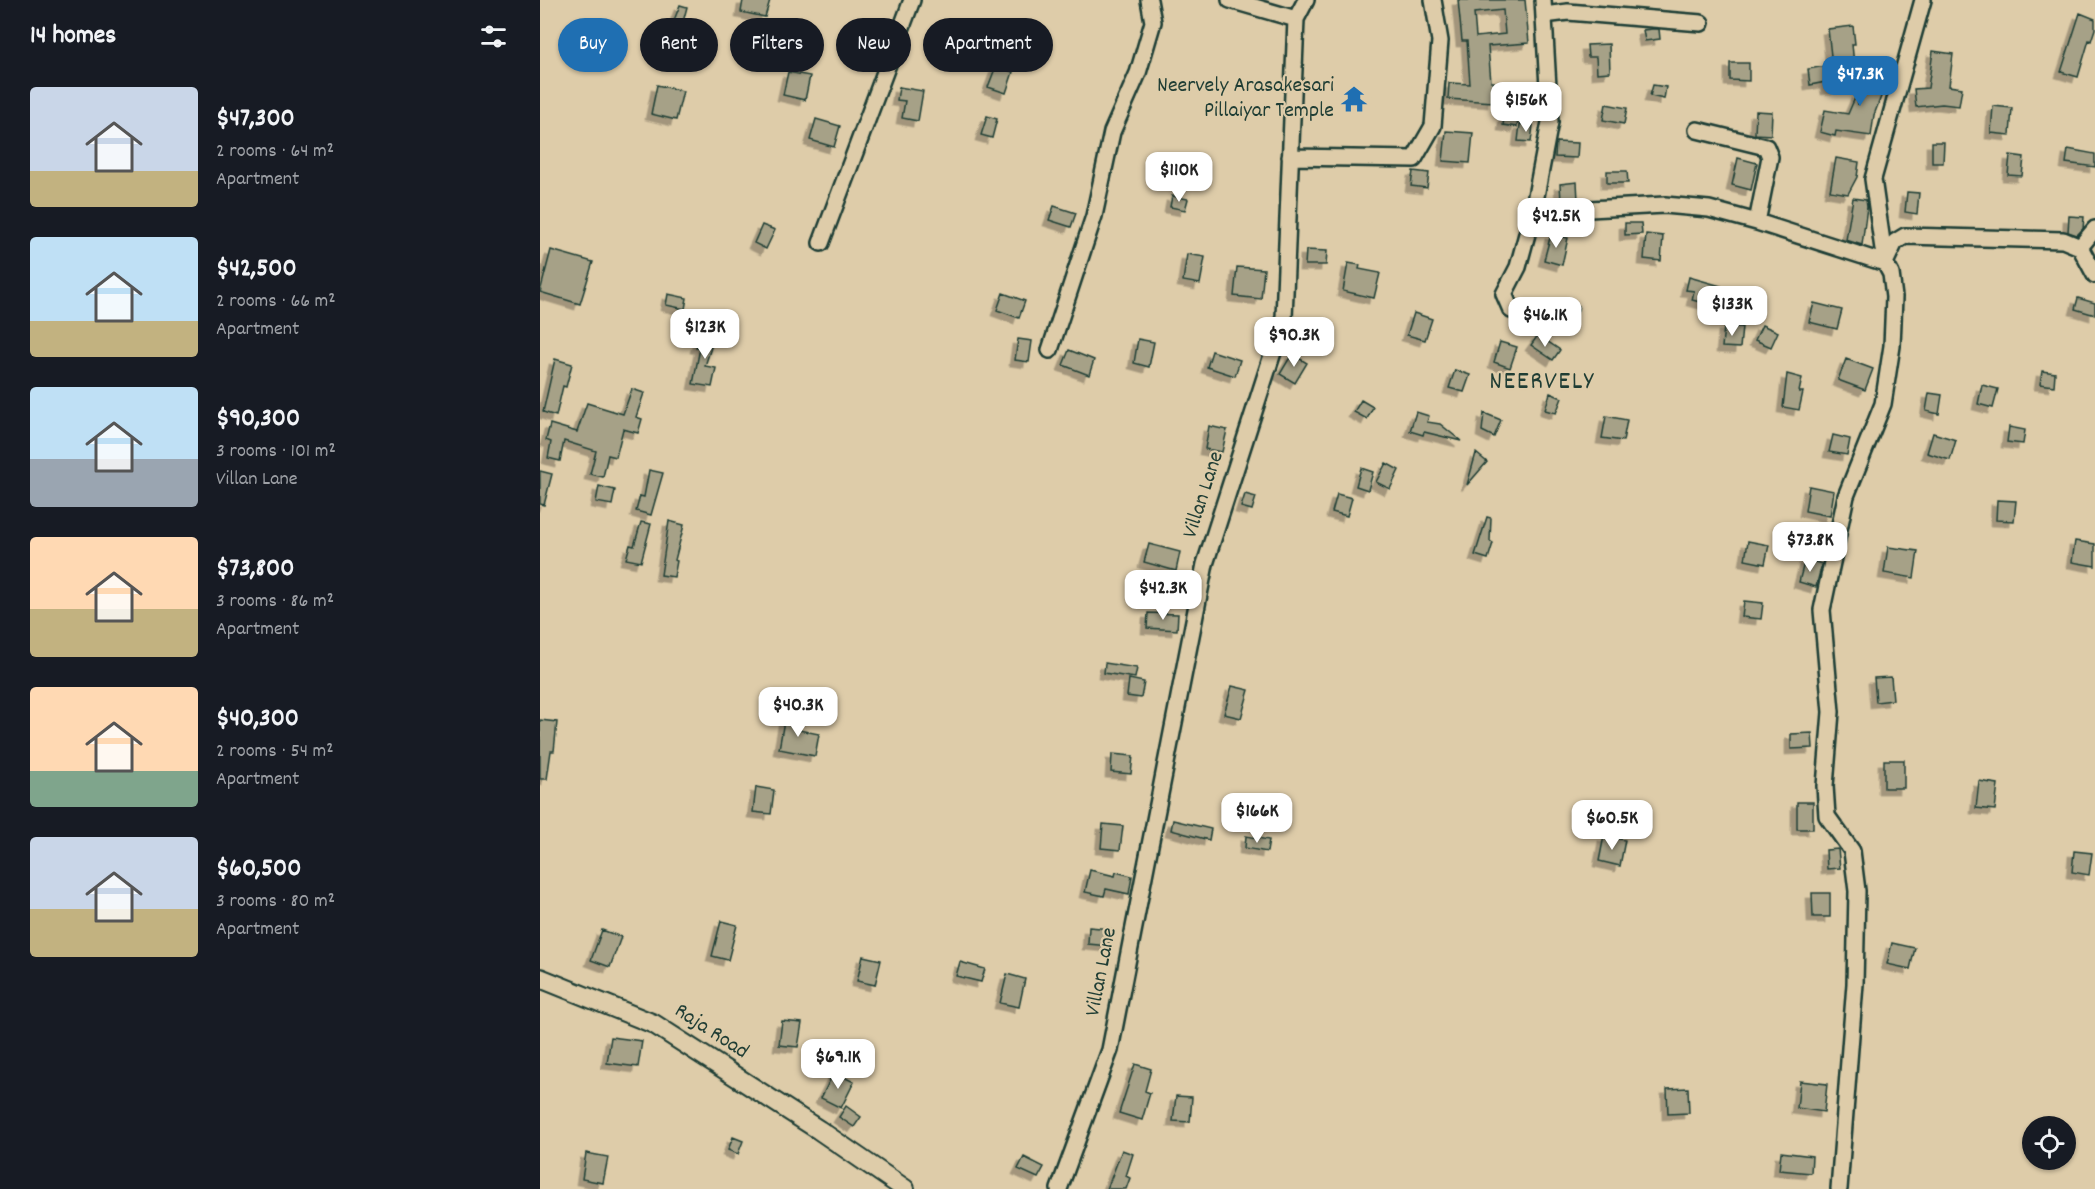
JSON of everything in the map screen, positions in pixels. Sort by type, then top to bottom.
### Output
[{"type":"street","points":[[821,243],[912,0]]},
{"type":"street","points":[[1050,350],[1094,216],[1112,132],[1138,73],[1153,22],[1149,0]]},
{"type":"street","points":[[1230,0],[1296,19],[1305,0]]},
{"type":"street","points":[[1290,158],[1414,159],[1433,126],[1440,41],[1433,0]]},
{"type":"street","points":[[1839,1189],[1855,984],[1857,891],[1852,851],[1827,816],[1825,786],[1831,711],[1822,610],[1846,496],[1883,404],[1892,346],[1894,297],[1892,274],[1885,263],[1873,179],[1923,0]]},
{"type":"street","points":[[1510,310],[1504,294],[1518,267],[1533,212],[1550,122],[1543,7],[1569,12],[1701,23]]},
{"type":"street","name":"Villan Lane","points":[[1059,1189],[1110,1050],[1205,564],[1284,318],[1296,19]]},
{"type":"street","points":[[1697,130],[1766,147],[1769,151],[1770,157],[1757,222]]},
{"type":"street","points":[[1533,212],[1665,205],[1709,208],[1885,263]]},
{"type":"street","points":[[2080,247],[2095,229]]},
{"type":"street","points":[[1885,263],[1895,242],[1905,236],[2063,240],[2080,247],[2095,275]]},
{"type":"street","name":"Raja Road","points":[[540,978],[654,1024],[821,1131],[905,1189]]},
{"type":"building","points":[[743,0],[770,0],[765,17],[741,12]]},
{"type":"building","points":[[1458,0],[1525,0],[1529,43],[1488,46],[1491,82],[1494,82],[1493,102],[1448,99],[1449,83],[1470,84],[1467,41],[1462,41]],"holes":[[[1503,10],[1505,34],[1476,37],[1474,13]]]},
{"type":"building","points":[[680,5],[687,7],[684,18],[675,18]]},
{"type":"building","points":[[2080,13],[2095,19],[2095,29],[2091,41],[2089,40],[2078,77],[2061,72]]},
{"type":"building","points":[[1853,26],[1855,44],[1852,44],[1856,86],[1827,89],[1826,82],[1810,85],[1808,69],[1832,65],[1828,29]]},
{"type":"building","points":[[1659,29],[1660,39],[1645,41],[1643,30]]},
{"type":"building","points":[[1609,44],[1610,72],[1597,73],[1596,57],[1588,57],[1587,45]]},
{"type":"building","points":[[1933,51],[1953,54],[1949,86],[1962,88],[1959,106],[1942,104],[1916,107],[1914,89],[1928,88]]},
{"type":"building","points":[[1875,61],[1892,68],[1874,115],[1871,136],[1836,131],[1835,136],[1820,132],[1825,110],[1848,114],[1857,93],[1858,105]]},
{"type":"building","points":[[1730,63],[1749,63],[1749,81],[1730,80]]},
{"type":"building","points":[[788,72],[810,76],[805,100],[783,95]]},
{"type":"building","points":[[994,72],[1013,72],[1006,93],[988,87]]},
{"type":"building","points":[[657,85],[683,91],[676,120],[651,114]]},
{"type":"building","points":[[1523,85],[1533,86],[1532,98],[1522,97]]},
{"type":"building","points":[[1653,85],[1666,87],[1664,99],[1650,96]]},
{"type":"building","points":[[899,87],[923,91],[918,121],[902,118],[905,101],[897,100]]},
{"type":"building","points":[[1507,99],[1521,101],[1517,127],[1503,125]]},
{"type":"building","points":[[1606,104],[1627,108],[1624,124],[1603,120]]},
{"type":"building","points":[[1993,106],[2012,108],[2010,135],[1991,133]]},
{"type":"building","points":[[1756,111],[1772,112],[1771,135],[1755,134]]},
{"type":"building","points":[[987,116],[997,119],[992,138],[981,135]]},
{"type":"building","points":[[816,119],[840,126],[834,147],[810,140]]},
{"type":"building","points":[[1520,124],[1533,125],[1531,142],[1518,141]]},
{"type":"building","points":[[1446,131],[1473,133],[1470,163],[1443,161]]},
{"type":"building","points":[[1556,142],[1578,143],[1577,158],[1555,157]]},
{"type":"building","points":[[1932,142],[1944,142],[1943,163],[1932,163]]},
{"type":"building","points":[[2068,149],[2095,154],[2095,167],[2066,163]]},
{"type":"building","points":[[2010,155],[2024,157],[2022,176],[2008,175]]},
{"type":"building","points":[[1738,158],[1757,163],[1751,190],[1732,185]]},
{"type":"building","points":[[1836,158],[1859,162],[1857,177],[1848,194],[1830,191]]},
{"type":"building","points":[[1413,171],[1429,173],[1427,188],[1411,186]]},
{"type":"building","points":[[1607,171],[1627,171],[1628,183],[1607,183]]},
{"type":"building","points":[[1577,182],[1578,200],[1561,201],[1560,184]]},
{"type":"building","points":[[1907,192],[1919,193],[1917,214],[1905,212]]},
{"type":"building","points":[[1172,196],[1188,199],[1185,210],[1170,207]]},
{"type":"building","points":[[1853,198],[1866,200],[1862,245],[1846,240]]},
{"type":"building","points":[[1054,206],[1076,213],[1071,227],[1049,220]]},
{"type":"building","points":[[2069,216],[2084,217],[2083,229],[2077,235],[2068,232]]},
{"type":"building","points":[[1625,223],[1641,223],[1642,234],[1625,235]]},
{"type":"building","points":[[762,225],[775,230],[766,249],[754,243]]},
{"type":"building","points":[[1551,234],[1568,238],[1562,265],[1544,260]]},
{"type":"building","points":[[1646,234],[1663,236],[1661,261],[1644,259]]},
{"type":"building","points":[[551,250],[593,262],[580,304],[540,292]]},
{"type":"building","points":[[1306,250],[1327,251],[1326,265],[1305,265]]},
{"type":"building","points":[[1187,254],[1205,257],[1200,284],[1183,281]]},
{"type":"building","points":[[1348,263],[1360,265],[1359,269],[1380,273],[1374,298],[1343,291]]},
{"type":"building","points":[[1237,267],[1264,269],[1261,299],[1234,296]]},
{"type":"building","points":[[1689,277],[1721,286],[1716,306],[1692,300],[1694,291],[1686,290]]},
{"type":"building","points":[[1003,293],[1025,301],[1019,318],[997,310]]},
{"type":"building","points":[[668,294],[687,298],[685,309],[666,305]]},
{"type":"building","points":[[2078,298],[2095,303],[2095,315],[2075,309]]},
{"type":"building","points":[[1564,302],[1579,306],[1572,329],[1557,324]]},
{"type":"building","points":[[1814,303],[1842,310],[1837,329],[1809,322]]},
{"type":"building","points":[[1414,313],[1432,319],[1425,340],[1407,335]]},
{"type":"building","points":[[1762,325],[1778,332],[1771,347],[1755,340]]},
{"type":"building","points":[[1724,326],[1742,327],[1740,348],[1722,347]]},
{"type":"building","points":[[703,328],[716,332],[705,366],[716,368],[712,387],[693,384],[700,348],[696,347]]},
{"type":"building","points":[[1538,335],[1560,350],[1553,360],[1531,345]]},
{"type":"building","points":[[1018,339],[1032,341],[1029,362],[1015,360]]},
{"type":"building","points":[[1138,339],[1154,342],[1149,367],[1134,363]]},
{"type":"building","points":[[1500,342],[1517,347],[1510,368],[1494,362]]},
{"type":"building","points":[[1069,350],[1094,360],[1089,375],[1063,365]]},
{"type":"building","points":[[1212,351],[1240,360],[1235,376],[1207,367]]},
{"type":"building","points":[[1292,354],[1307,363],[1295,383],[1280,374]]},
{"type":"building","points":[[555,359],[572,364],[566,387],[563,386],[556,416],[543,412]]},
{"type":"building","points":[[1846,359],[1873,369],[1865,390],[1838,380]]},
{"type":"building","points":[[1455,370],[1470,375],[1464,392],[1449,388]]},
{"type":"building","points":[[2042,371],[2055,373],[2054,386],[2040,384]]},
{"type":"building","points":[[1787,374],[1802,378],[1799,392],[1803,392],[1799,410],[1783,407]]},
{"type":"building","points":[[1982,385],[1998,389],[1993,408],[1978,404]]},
{"type":"building","points":[[632,389],[644,393],[636,417],[642,419],[638,433],[623,429],[616,457],[608,455],[603,477],[590,474],[596,451],[564,441],[560,461],[548,458],[551,442],[546,440],[550,424],[577,432],[587,403],[623,414]]},
{"type":"building","points":[[1550,393],[1562,398],[1556,413],[1545,410]]},
{"type":"building","points":[[1929,393],[1942,395],[1939,414],[1926,411]]},
{"type":"building","points":[[1361,400],[1373,407],[1367,419],[1354,412]]},
{"type":"building","points":[[1416,412],[1429,416],[1427,422],[1440,424],[1461,441],[1410,431]]},
{"type":"building","points":[[1484,413],[1501,420],[1494,437],[1482,431]]},
{"type":"building","points":[[1606,416],[1627,420],[1623,441],[1602,438]]},
{"type":"building","points":[[1209,426],[1227,430],[1222,452],[1205,449]]},
{"type":"building","points":[[2009,427],[2025,430],[2023,444],[2007,442]]},
{"type":"building","points":[[1933,433],[1956,440],[1950,460],[1927,453]]},
{"type":"building","points":[[1833,435],[1850,439],[1847,455],[1829,452]]},
{"type":"building","points":[[1476,453],[1487,462],[1467,485]]},
{"type":"building","points":[[1386,463],[1399,470],[1390,489],[1376,482]]},
{"type":"building","points":[[1361,468],[1373,472],[1368,490],[1356,486]]},
{"type":"building","points":[[649,470],[663,473],[651,515],[636,511],[640,496],[644,497]]},
{"type":"building","points":[[540,471],[552,474],[544,505],[540,504]]},
{"type":"building","points":[[599,486],[615,490],[612,505],[596,502]]},
{"type":"building","points":[[1809,486],[1834,491],[1830,516],[1805,511]]},
{"type":"building","points":[[1245,494],[1256,497],[1252,510],[1241,507]]},
{"type":"building","points":[[1337,494],[1352,498],[1347,516],[1332,512]]},
{"type":"building","points":[[1997,500],[2016,501],[2014,521],[1996,520]]},
{"type":"building","points":[[1487,517],[1491,518],[1490,541],[1493,543],[1488,559],[1475,555]]},
{"type":"building","points":[[669,521],[684,525],[675,560],[677,561],[674,577],[661,575]]},
{"type":"building","points":[[641,522],[651,524],[641,562],[626,559],[630,545],[634,546]]},
{"type":"building","points":[[1748,541],[1769,545],[1765,564],[1745,560]]},
{"type":"building","points":[[2075,541],[2095,544],[2095,566],[2072,562]]},
{"type":"building","points":[[1149,544],[1180,552],[1176,571],[1144,562]]},
{"type":"building","points":[[1888,547],[1918,551],[1914,578],[1884,573]]},
{"type":"building","points":[[1805,559],[1822,564],[1816,587],[1799,582]]},
{"type":"building","points":[[1744,601],[1763,603],[1761,619],[1742,617]]},
{"type":"building","points":[[1148,613],[1178,614],[1177,630],[1147,628]]},
{"type":"building","points":[[1105,663],[1137,668],[1135,678],[1104,673]]},
{"type":"building","points":[[1891,677],[1893,700],[1876,702],[1874,678]]},
{"type":"building","points":[[1129,679],[1144,682],[1141,698],[1127,696]]},
{"type":"building","points":[[1232,686],[1249,690],[1241,718],[1224,714]]},
{"type":"building","points":[[785,715],[802,718],[799,730],[819,734],[815,756],[779,749]]},
{"type":"building","points":[[540,720],[557,722],[554,751],[551,751],[547,779],[540,779]]},
{"type":"building","points":[[1812,733],[1813,748],[1791,749],[1791,734]]},
{"type":"building","points":[[1112,754],[1133,756],[1131,774],[1111,772]]},
{"type":"building","points":[[1884,760],[1904,760],[1904,788],[1884,788]]},
{"type":"building","points":[[1979,781],[1998,784],[1995,810],[1976,808]]},
{"type":"building","points":[[756,787],[774,790],[771,814],[753,812]]},
{"type":"building","points":[[1797,802],[1813,802],[1813,829],[1797,829]]},
{"type":"building","points":[[1173,820],[1211,829],[1209,840],[1171,830]]},
{"type":"building","points":[[1103,824],[1123,826],[1120,850],[1101,848]]},
{"type":"building","points":[[1246,836],[1269,840],[1267,852],[1245,848]]},
{"type":"building","points":[[1604,836],[1625,840],[1620,866],[1599,861]]},
{"type":"building","points":[[1838,849],[1840,868],[1827,869],[1826,850]]},
{"type":"building","points":[[2074,851],[2092,853],[2089,875],[2072,872]]},
{"type":"building","points":[[1090,870],[1115,876],[1116,872],[1132,876],[1129,894],[1106,889],[1104,896],[1085,892]]},
{"type":"building","points":[[1812,893],[1830,893],[1830,917],[1813,917]]},
{"type":"building","points":[[721,921],[737,925],[728,960],[712,956]]},
{"type":"building","points":[[1089,927],[1111,929],[1109,946],[1088,944]]},
{"type":"building","points":[[602,930],[621,937],[610,967],[591,960]]},
{"type":"building","points":[[1892,943],[1915,948],[1910,969],[1887,964]]},
{"type":"building","points":[[863,956],[881,960],[875,985],[857,981]]},
{"type":"building","points":[[960,962],[985,969],[981,982],[956,976]]},
{"type":"building","points":[[1007,974],[1025,979],[1019,1007],[1000,1003]]},
{"type":"building","points":[[782,1021],[802,1023],[798,1047],[779,1045]]},
{"type":"building","points":[[611,1037],[642,1041],[638,1067],[607,1063]]},
{"type":"building","points":[[1135,1064],[1151,1069],[1145,1091],[1150,1093],[1142,1120],[1119,1113]]},
{"type":"building","points":[[834,1072],[854,1082],[841,1108],[821,1098]]},
{"type":"building","points":[[1800,1081],[1827,1084],[1824,1112],[1797,1108]]},
{"type":"building","points":[[1688,1088],[1689,1113],[1668,1114],[1667,1089]]},
{"type":"building","points":[[1176,1096],[1192,1097],[1190,1122],[1173,1121]]},
{"type":"building","points":[[846,1106],[861,1117],[854,1127],[839,1117]]},
{"type":"building","points":[[733,1137],[743,1141],[738,1154],[728,1150]]},
{"type":"building","points":[[1122,1150],[1133,1154],[1126,1176],[1130,1178],[1126,1189],[1107,1189]]},
{"type":"building","points":[[1781,1152],[1812,1156],[1811,1173],[1779,1170]]},
{"type":"building","points":[[586,1153],[608,1157],[603,1183],[582,1179]]},
{"type":"building","points":[[1024,1157],[1044,1167],[1038,1178],[1018,1169]]},
{"type":"place","name":"Neervely Arasakesari Pillaiyar Temple","points":[[1354,99]]},
{"type":"district","name":"NEERVELY","points":[[1542,382]]}]
